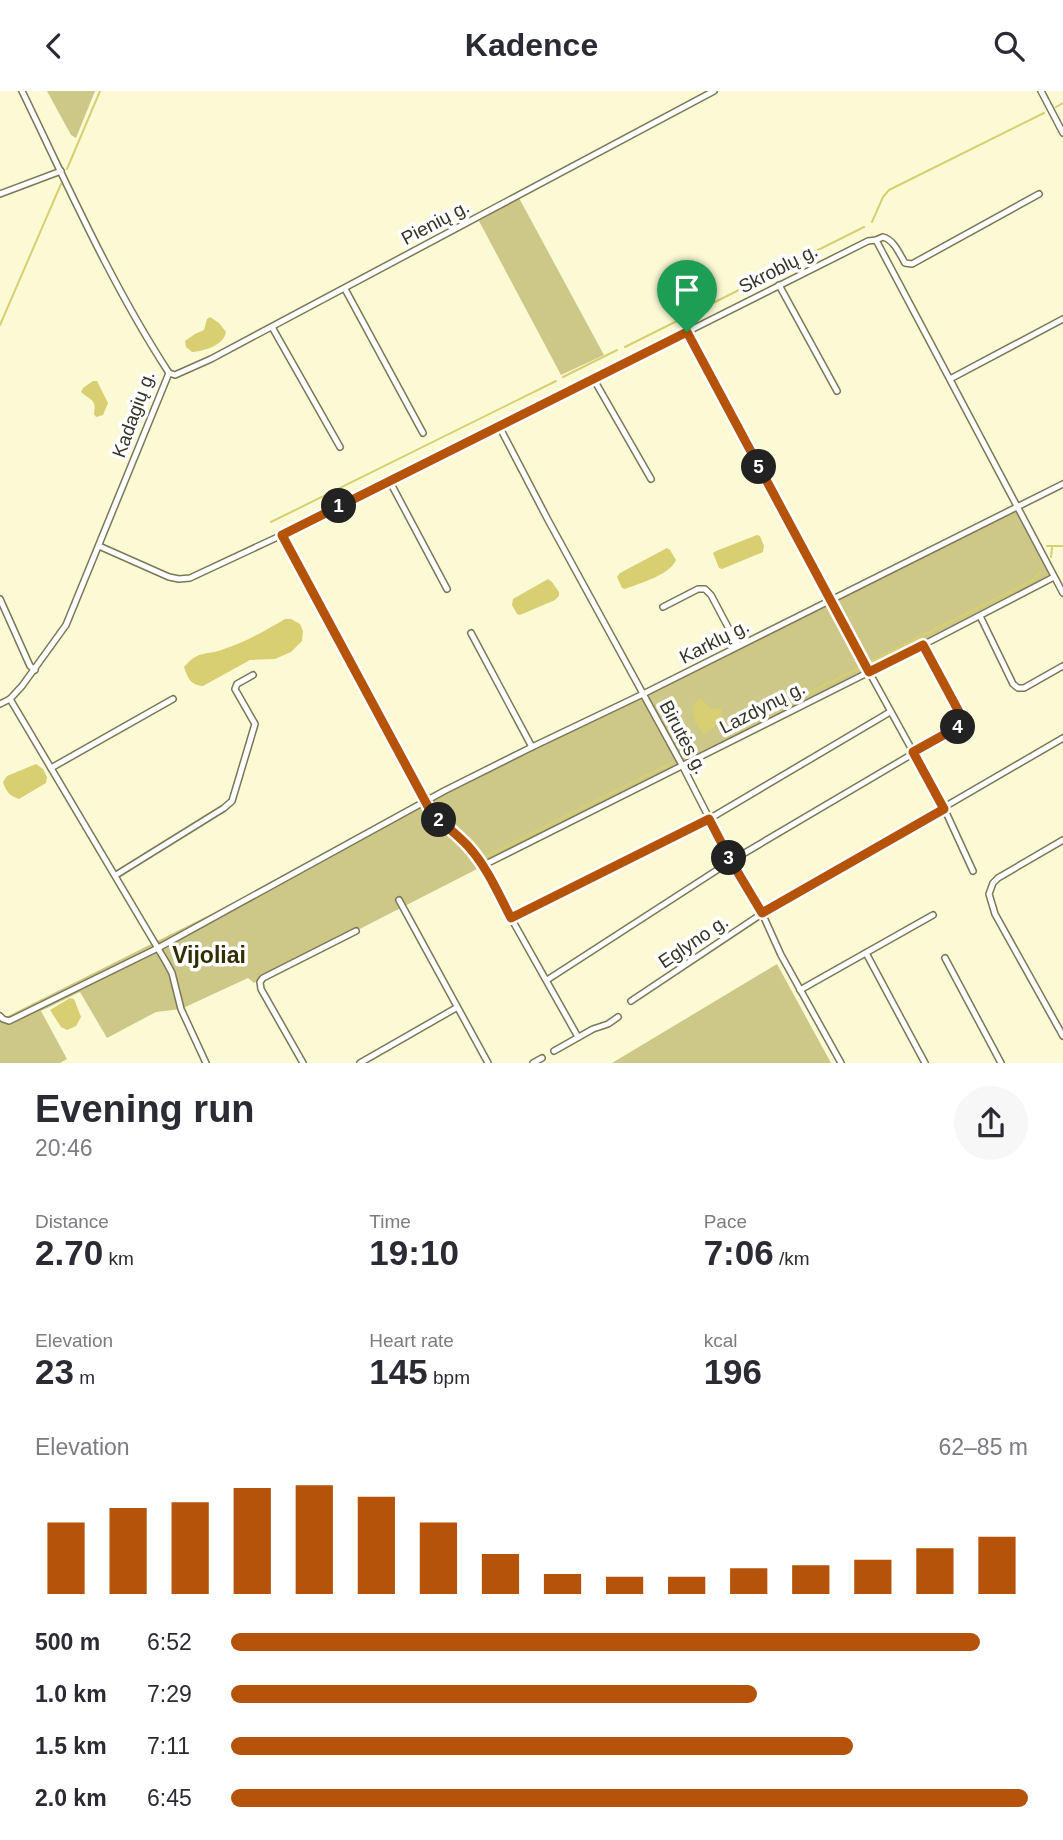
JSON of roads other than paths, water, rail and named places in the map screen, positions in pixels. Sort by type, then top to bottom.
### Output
[{"type":"street","name":"Kadagių g.","points":[[0,704],[10,699],[35,670],[66,625],[169,373],[97,246],[22,91]]},
{"type":"street","name":"Pienių g.","points":[[169,373],[175,375],[211,359],[714,91]]},
{"type":"street","points":[[1041,91],[1063,133]]},
{"type":"street","points":[[0,194],[61,171]]},
{"type":"street","points":[[1039,194],[912,264],[905,263],[887,237],[876,240],[1063,593]]},
{"type":"street","name":"Skroblų g.","points":[[99,546],[169,577],[190,578],[282,535],[868,241],[876,240]]},
{"type":"street","points":[[779,285],[837,391]]},
{"type":"street","points":[[345,289],[422,433]]},
{"type":"street","points":[[950,379],[1063,319]]},
{"type":"street","points":[[272,327],[341,447]]},
{"type":"street","points":[[687,332],[944,809],[973,871]]},
{"type":"street","points":[[593,378],[650,479]]},
{"type":"street","name":"Birutės g.","points":[[499,426],[841,1063]]},
{"type":"street","points":[[389,481],[447,589]]},
{"type":"street","name":"Karklų g.","points":[[0,1016],[6,1021],[13,1021],[158,948],[425,802],[532,747],[1063,484]]},
{"type":"street","points":[[282,535],[425,802],[444,826],[467,844],[484,865],[578,1037]]},
{"type":"street","name":"Lazdynų g.","points":[[484,865],[1055,577]]},
{"type":"street","points":[[663,607],[698,589],[705,589],[711,595],[738,646]]},
{"type":"street","points":[[0,599],[30,666],[35,670]]},
{"type":"street","points":[[980,616],[1013,684],[1018,688],[1024,688],[1063,666]]},
{"type":"street","points":[[471,633],[532,747]]},
{"type":"street","points":[[547,980],[731,861],[965,723],[923,645]]},
{"type":"street","points":[[116,875],[232,801],[255,724],[235,689],[237,684],[253,675]]},
{"type":"street","points":[[10,699],[172,973],[181,1009],[206,1063]]},
{"type":"street","points":[[51,768],[173,699]]},
{"type":"street","points":[[511,918],[709,819],[890,712]]},
{"type":"street","name":"Eglyno g.","points":[[631,1002],[762,913],[1063,738]]},
{"type":"street","points":[[1062,842],[998,878],[989,894],[995,914],[1063,1036]]},
{"type":"street","points":[[399,900],[488,1063]]},
{"type":"street","points":[[800,990],[933,915]]},
{"type":"street","points":[[303,1063],[261,989],[260,982],[263,978],[356,931]]},
{"type":"street","points":[[866,953],[925,1063]]},
{"type":"street","points":[[945,958],[1001,1063]]},
{"type":"street","points":[[360,1063],[456,1008]]},
{"type":"street","points":[[554,1051],[618,1017]]},
{"type":"street","points":[[533,1063],[542,1058]]},
{"type":"waterway","points":[[67,169],[100,91]]},
{"type":"waterway","points":[[1056,107],[1063,103]]},
{"type":"waterway","points":[[872,222],[889,190],[1044,113]]},
{"type":"waterway","points":[[0,325],[61,184]]},
{"type":"waterway","points":[[788,265],[864,227]]},
{"type":"waterway","points":[[759,280],[781,269]]},
{"type":"waterway","points":[[625,347],[753,283]]},
{"type":"waterway","points":[[563,377],[617,350]]},
{"type":"waterway","points":[[271,522],[556,381]]},
{"type":"waterway","points":[[1047,546],[1063,546]]},
{"type":"waterway","points":[[1051,557],[1052,548]]},
{"type":"waterway","points":[[870,662],[1033,580],[1040,572]]},
{"type":"waterway","points":[[732,731],[859,668]]},
{"type":"waterway","points":[[485,857],[672,763]]},
{"type":"district","name":"Vijoliai","points":[[209,955]]}]
